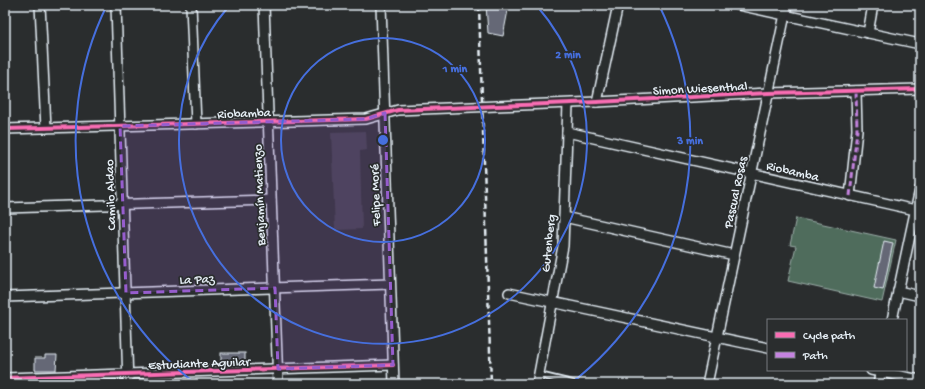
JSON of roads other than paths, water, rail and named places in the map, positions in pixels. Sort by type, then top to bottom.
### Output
[{"type":"street","points":[[40,5],[46,128]]},
{"type":"street","name":"Camilo Aldao","points":[[116,5],[128,384]]},
{"type":"street","points":[[191,5],[196,124]]},
{"type":"street","name":"Benjamín Matienzo","points":[[264,5],[278,384]]},
{"type":"street","name":"Felipe Moré","points":[[381,5],[394,384]]},
{"type":"street","points":[[597,102],[618,5]]},
{"type":"street","points":[[738,5],[920,44]]},
{"type":"street","name":"Pascual Rosas","points":[[707,384],[787,5]]},
{"type":"street","points":[[868,33],[873,5]]},
{"type":"street","name":"Simon Wiesenthal","points":[[482,107],[568,104],[768,93],[920,89]]},
{"type":"street","points":[[850,196],[857,130],[856,91]]},
{"type":"street","name":"Gutenberg","points":[[538,379],[563,246],[568,104]]},
{"type":"street","name":"Riobamba","points":[[5,130],[366,119],[398,110],[482,107]]},
{"type":"street","name":"Riobamba","points":[[567,132],[918,211]]},
{"type":"street","points":[[892,319],[918,211],[920,189]]},
{"type":"street","points":[[5,208],[271,200]]},
{"type":"street","points":[[564,217],[734,255]]},
{"type":"street","name":"La Paz","points":[[5,297],[390,284]]},
{"type":"street","points":[[898,291],[920,296]]},
{"type":"street","points":[[509,293],[767,348]]},
{"type":"street","name":"Estudiante Aguilar","points":[[5,378],[393,365]]},
{"type":"street","points":[[878,384],[881,371],[920,380]]},
{"type":"lane","points":[[538,379],[576,384]]},
{"type":"railway","points":[[479,5],[491,384]]}]
